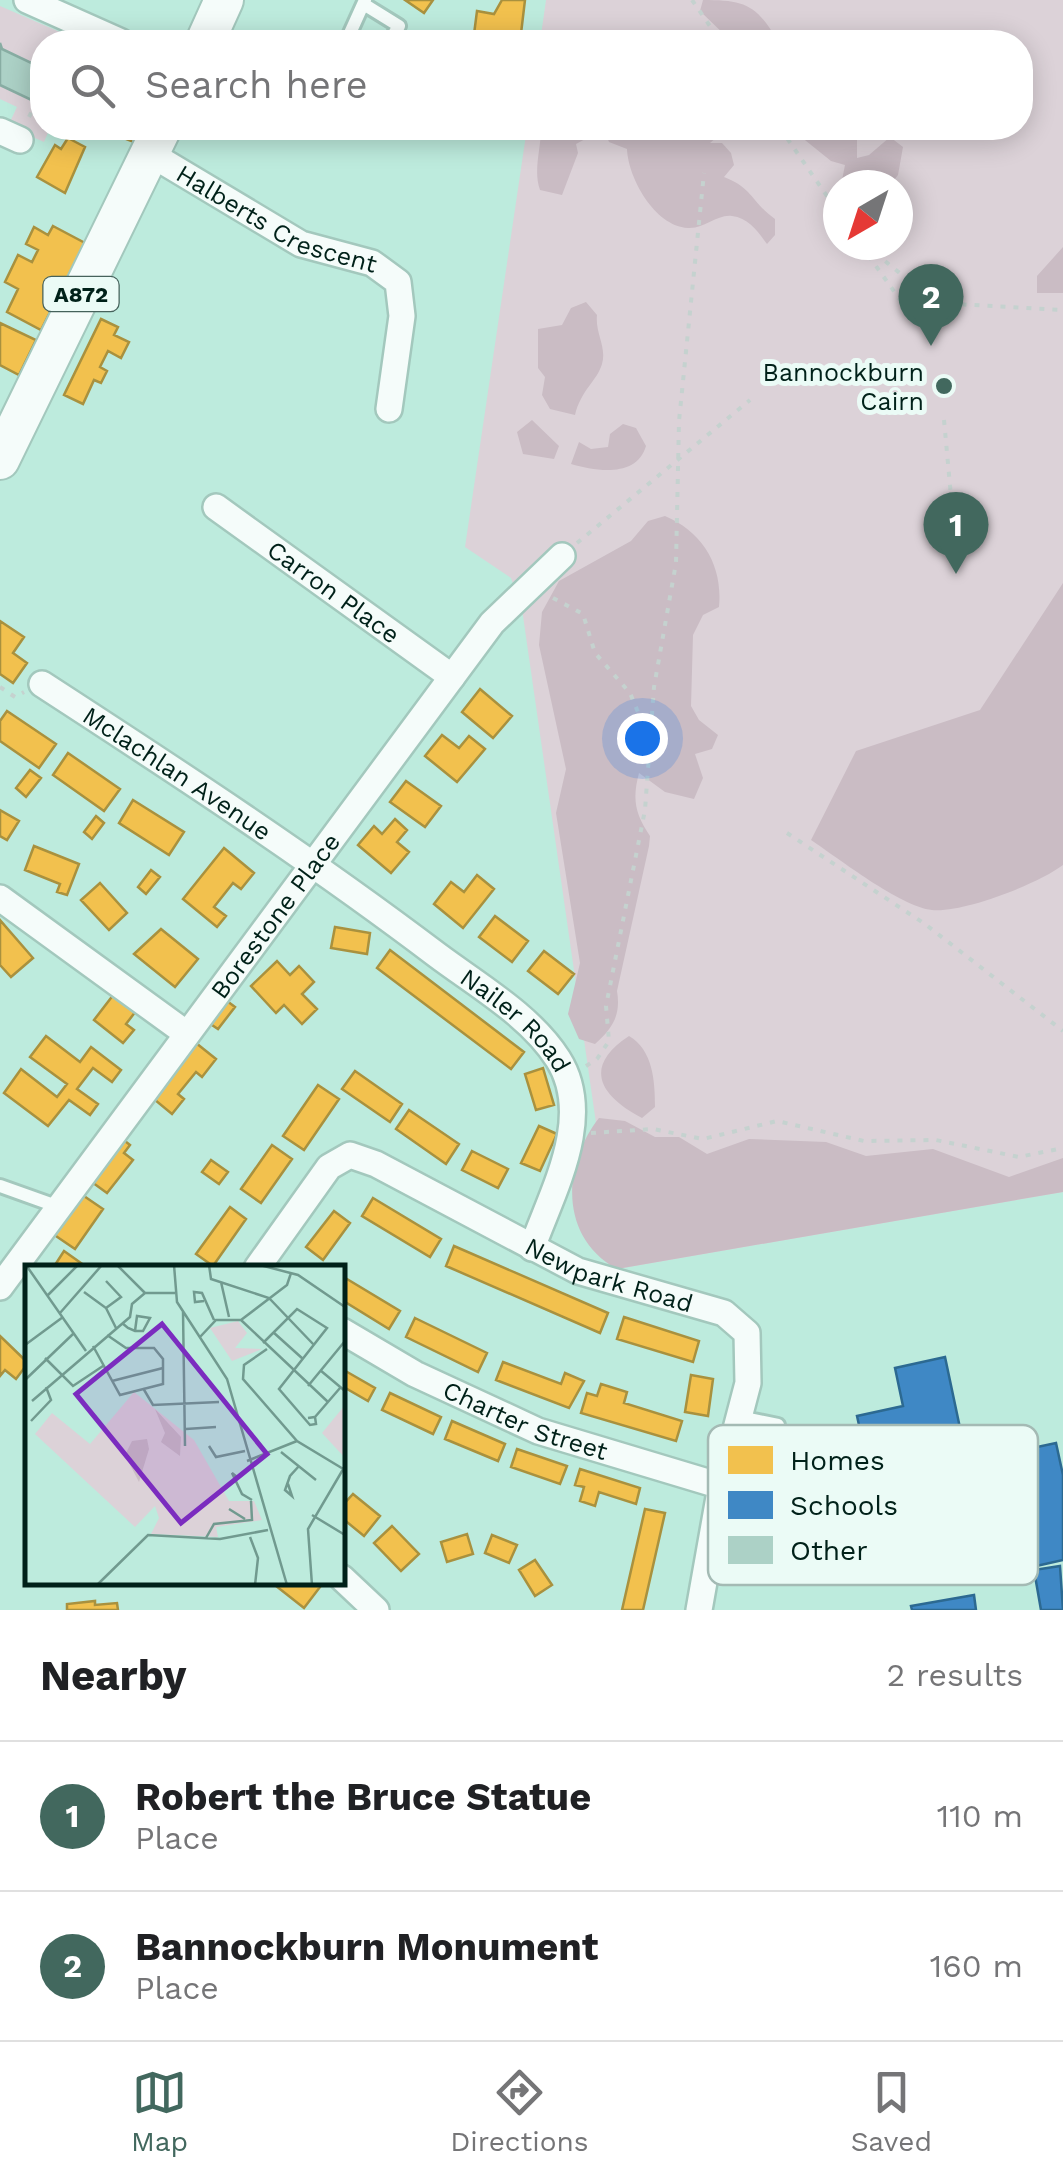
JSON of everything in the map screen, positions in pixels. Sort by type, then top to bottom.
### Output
[{"type":"main road","points":[[210,30],[224,0]]},
{"type":"main road","name":"A872","points":[[0,460],[156,140]]},
{"type":"street","points":[[27,0],[94,30]]},
{"type":"street","name":"Halberts Crescent","points":[[156,140],[301,244],[372,262],[398,282],[402,316],[389,409]]},
{"type":"street","name":"Carron Place","points":[[216,508],[452,677]]},
{"type":"street","name":"Borestone Place","points":[[0,1287],[492,623],[562,556]]},
{"type":"street","name":"Mclachlan Avenue","points":[[42,684],[314,862]]},
{"type":"street","name":"Nailer Road","points":[[314,862],[519,1018],[559,1060],[573,1135],[532,1248]]},
{"type":"street","points":[[0,898],[187,1034]]},
{"type":"street","name":"Newpark Road","points":[[259,1265],[329,1168],[350,1155],[376,1164],[578,1270],[724,1313],[747,1333],[748,1383],[737,1425]]},
{"type":"street","name":"Charter Street","points":[[345,1333],[415,1374],[538,1431],[708,1482]]},
{"type":"street","name":"Newpark Road","points":[[698,1610],[708,1557]]},
{"type":"street","points":[[345,1581],[376,1610]]},
{"type":"lane","points":[[352,30],[365,2],[400,26],[398,30]]},
{"type":"lane","points":[[0,1186],[59,1208]]},
{"type":"lane","points":[[739,1416],[778,1425]]},
{"type":"path","points":[[692,0],[713,30]]},
{"type":"path","points":[[788,140],[823,190]]},
{"type":"path","points":[[565,1079],[597,1059],[609,1041],[606,1006],[646,810],[649,738],[676,563],[681,486],[677,460],[704,173]]},
{"type":"path","points":[[873,260],[908,311]]},
{"type":"path","points":[[882,260],[937,303],[1063,310]]},
{"type":"path","points":[[562,556],[750,400]]},
{"type":"path","points":[[944,420],[954,540]]},
{"type":"path","points":[[535,581],[558,602],[583,614],[594,653],[630,693],[649,738]]},
{"type":"path","points":[[787,833],[926,924],[1063,1031]]},
{"type":"path","points":[[573,1135],[654,1129],[703,1139],[778,1121],[864,1142],[936,1140],[1020,1157],[1063,1148]]},
{"type":"shaded area","points":[[546,0],[1063,0],[1063,1192],[617,1269],[522,609],[511,578],[465,547],[525,140],[1033,140],[1033,30],[542,30]]},
{"type":"shaded area","points":[[703,0],[739,3],[756,12],[770,30],[720,30],[700,11]]},
{"type":"shaded area","points":[[0,6],[55,30],[30,30],[30,136],[8,126],[17,107],[0,99]]},
{"type":"shaded area","points":[[540,140],[583,140],[576,144],[578,153],[562,195],[540,190]]},
{"type":"shaded area","points":[[805,140],[857,140],[857,158],[869,155],[886,140],[903,147],[899,170],[844,170],[845,165],[831,161]]},
{"type":"shaded area","points":[[609,142],[722,143],[731,153],[734,165],[724,177],[741,186],[775,219],[775,235],[767,244],[748,223],[732,216],[688,228],[664,219],[638,186],[627,149]]},
{"type":"shaded area","points":[[1063,247],[1063,293],[1037,293],[1037,276]]},
{"type":"shaded area","points":[[586,302],[597,315],[603,358],[575,415],[550,409],[542,395],[545,377],[538,368],[538,329],[562,325],[571,308]]},
{"type":"shaded area","points":[[532,420],[559,446],[554,459],[523,454],[517,432]]},
{"type":"shaded area","points":[[623,424],[636,428],[646,446],[634,463],[615,470],[571,464],[579,442],[591,449],[608,447],[610,434]]},
{"type":"shaded area","points":[[665,516],[700,541],[718,578],[719,607],[703,615],[693,635],[691,706],[699,720],[718,735],[712,749],[695,754],[703,778],[694,799],[665,792],[639,773],[636,806],[650,836],[649,846],[617,991],[617,1014],[595,1044],[579,1039],[568,1014],[580,963],[556,813],[566,769],[539,645],[542,612],[559,581],[631,541],[648,521]]},
{"type":"shaded area","points":[[1063,583],[1063,865],[1000,896],[962,907],[932,910],[887,891],[811,840],[856,751],[980,710]]},
{"type":"shaded area","points":[[629,1036],[643,1049],[653,1077],[655,1107],[642,1118],[616,1100],[602,1080],[605,1059]]},
{"type":"shaded area","points":[[599,1118],[625,1121],[655,1137],[679,1137],[707,1154],[749,1139],[826,1142],[866,1156],[933,1149],[1009,1177],[1063,1158],[1063,1192],[617,1269],[585,1239],[572,1199],[578,1157]]},
{"type":"building: Homes","points":[[405,0],[433,0],[424,13]]},
{"type":"building: Homes","points":[[502,0],[525,0],[521,30],[475,30],[477,11],[494,14]]},
{"type":"building: Homes","points":[[67,140],[85,147],[65,193],[37,177],[55,145],[61,149]]},
{"type":"building: Homes","points":[[53,226],[85,243],[41,330],[7,312],[18,289],[5,282],[18,255],[32,262],[38,250],[26,244],[34,227],[48,235]]},
{"type":"building: Homes","points":[[101,319],[118,327],[114,335],[129,342],[121,358],[108,351],[100,367],[107,371],[101,383],[94,380],[83,404],[64,395]]},
{"type":"building: Homes","points":[[0,323],[36,340],[19,375],[0,365]]},
{"type":"building: Homes","points":[[0,621],[24,637],[13,653],[27,663],[13,683],[0,674]]},
{"type":"building: Homes","points":[[480,689],[512,716],[493,738],[462,712]]},
{"type":"building: Homes","points":[[7,711],[56,744],[39,768],[0,741],[0,721]]},
{"type":"building: Homes","points":[[442,735],[459,748],[469,736],[485,749],[457,782],[425,756]]},
{"type":"building: Homes","points":[[68,753],[120,789],[104,811],[53,775]]},
{"type":"building: Homes","points":[[30,770],[41,778],[26,797],[16,788]]},
{"type":"building: Homes","points":[[406,781],[441,806],[425,827],[390,802]]},
{"type":"building: Homes","points":[[133,800],[184,832],[169,855],[119,823]]},
{"type":"building: Homes","points":[[0,810],[19,821],[7,840],[0,836]]},
{"type":"building: Homes","points":[[96,816],[104,823],[92,839],[84,832]]},
{"type":"building: Homes","points":[[395,819],[407,830],[397,842],[409,852],[391,873],[358,845],[374,826],[382,834]]},
{"type":"building: Homes","points":[[34,846],[79,864],[67,895],[57,892],[60,884],[25,870]]},
{"type":"building: Homes","points":[[224,848],[254,873],[241,889],[233,883],[214,907],[226,916],[217,927],[183,899]]},
{"type":"building: Homes","points":[[151,870],[160,877],[146,894],[138,887]]},
{"type":"building: Homes","points":[[477,875],[494,889],[463,928],[434,904],[451,882],[464,892]]},
{"type":"building: Homes","points":[[100,883],[127,913],[109,930],[81,900]]},
{"type":"building: Homes","points":[[495,916],[528,941],[512,962],[479,937]]},
{"type":"building: Homes","points":[[0,920],[33,958],[11,977],[0,965]]},
{"type":"building: Homes","points":[[335,927],[370,933],[367,954],[331,948]]},
{"type":"building: Homes","points":[[161,929],[198,959],[175,987],[134,954]]},
{"type":"building: Homes","points":[[390,950],[524,1052],[511,1069],[377,968]]},
{"type":"building: Homes","points":[[544,951],[574,974],[558,994],[528,971]]},
{"type":"building: Homes","points":[[277,961],[290,975],[299,966],[314,982],[302,994],[317,1009],[302,1024],[284,1005],[276,1013],[251,986]]},
{"type":"building: Homes","points":[[114,994],[136,1011],[126,1024],[134,1030],[123,1043],[94,1020]]},
{"type":"building: Homes","points":[[223,998],[235,1007],[218,1029],[206,1021]]},
{"type":"building: Homes","points":[[46,1036],[80,1062],[91,1047],[121,1070],[112,1082],[93,1068],[77,1089],[98,1104],[90,1115],[69,1100],[48,1126],[4,1093],[21,1069],[57,1097],[67,1084],[30,1057]]},
{"type":"building: Homes","points":[[191,1039],[216,1059],[202,1077],[196,1072],[178,1094],[184,1099],[172,1114],[149,1095],[182,1063],[176,1058]]},
{"type":"building: Homes","points":[[543,1068],[554,1105],[536,1110],[525,1074]]},
{"type":"building: Homes","points":[[355,1071],[402,1104],[390,1122],[342,1089]]},
{"type":"building: Homes","points":[[318,1085],[339,1099],[304,1150],[283,1136]]},
{"type":"building: Homes","points":[[409,1110],[459,1144],[446,1164],[396,1129]]},
{"type":"building: Homes","points":[[539,1126],[557,1134],[540,1171],[521,1163]]},
{"type":"building: Homes","points":[[116,1134],[130,1145],[124,1153],[133,1160],[107,1193],[89,1180]]},
{"type":"building: Homes","points":[[272,1145],[292,1159],[261,1203],[241,1189]]},
{"type":"building: Homes","points":[[472,1151],[508,1169],[498,1188],[462,1170]]},
{"type":"building: Homes","points":[[211,1160],[228,1172],[219,1184],[202,1172]]},
{"type":"building: Homes","points":[[78,1192],[103,1209],[75,1249],[50,1232]]},
{"type":"building: Homes","points":[[373,1198],[441,1239],[430,1257],[362,1216]]},
{"type":"building: Homes","points":[[230,1207],[246,1219],[214,1265],[196,1254]]},
{"type":"building: Homes","points":[[334,1211],[350,1223],[323,1260],[306,1247]]},
{"type":"building: Homes","points":[[454,1246],[608,1313],[600,1333],[446,1266]]},
{"type":"building: Homes","points":[[64,1251],[84,1265],[55,1265]]},
{"type":"building: Homes","points":[[345,1278],[400,1311],[389,1329],[345,1302]]},
{"type":"building: Homes","points":[[624,1317],[699,1341],[693,1362],[617,1339]]},
{"type":"building: Homes","points":[[415,1318],[487,1353],[478,1372],[406,1337]]},
{"type":"building: Homes","points":[[0,1336],[25,1360],[25,1367],[16,1379],[5,1370],[0,1376]]},
{"type":"building: Homes","points":[[503,1362],[561,1384],[565,1373],[584,1381],[569,1408],[496,1380]]},
{"type":"building: Homes","points":[[345,1371],[375,1388],[368,1401],[345,1388]]},
{"type":"building: Homes","points":[[691,1375],[713,1379],[708,1416],[685,1412]]},
{"type":"building: Homes","points":[[601,1384],[627,1392],[624,1403],[682,1421],[676,1441],[581,1413],[587,1393],[597,1396]]},
{"type":"building: Homes","points":[[390,1393],[441,1417],[433,1434],[382,1410]]},
{"type":"building: Homes","points":[[452,1421],[505,1444],[498,1461],[445,1439]]},
{"type":"building: Homes","points":[[517,1449],[567,1466],[560,1484],[511,1467]]},
{"type":"building: Homes","points":[[580,1469],[640,1488],[636,1504],[599,1492],[595,1506],[580,1501],[584,1487],[575,1485]]},
{"type":"building: Homes","points":[[353,1494],[380,1516],[364,1536],[345,1520],[345,1503]]},
{"type":"building: Homes","points":[[645,1509],[665,1513],[643,1610],[622,1610]]},
{"type":"building: Homes","points":[[392,1526],[419,1554],[401,1571],[374,1543]]},
{"type":"building: Homes","points":[[467,1534],[473,1554],[447,1562],[441,1542]]},
{"type":"building: Homes","points":[[492,1535],[517,1545],[509,1563],[485,1553]]},
{"type":"building: Homes","points":[[535,1560],[552,1585],[535,1596],[519,1570]]},
{"type":"building: Homes","points":[[275,1585],[318,1585],[320,1587],[304,1608]]},
{"type":"building: Homes","points":[[95,1601],[95,1605],[117,1603],[118,1610],[67,1610],[67,1604]]},
{"type":"building: Schools","points":[[945,1357],[959,1425],[859,1425],[857,1416],[903,1406],[895,1368]]},
{"type":"building: Schools","points":[[1056,1443],[1063,1475],[1063,1560],[1038,1566],[1038,1447]]},
{"type":"building: Schools","points":[[1060,1566],[1063,1610],[1041,1610],[1038,1569]]},
{"type":"building: Schools","points":[[974,1595],[976,1610],[912,1610],[911,1606]]},
{"type":"building: Other","points":[[0,43],[2,49],[30,62],[30,99],[0,85]]},
{"type":"place","name":"Bannockburn Monument","points":[[931,346]]},
{"type":"place","name":"Bannockburn Cairn","points":[[944,386]]},
{"type":"place","name":"Robert the Bruce Statue","points":[[956,574]]}]
